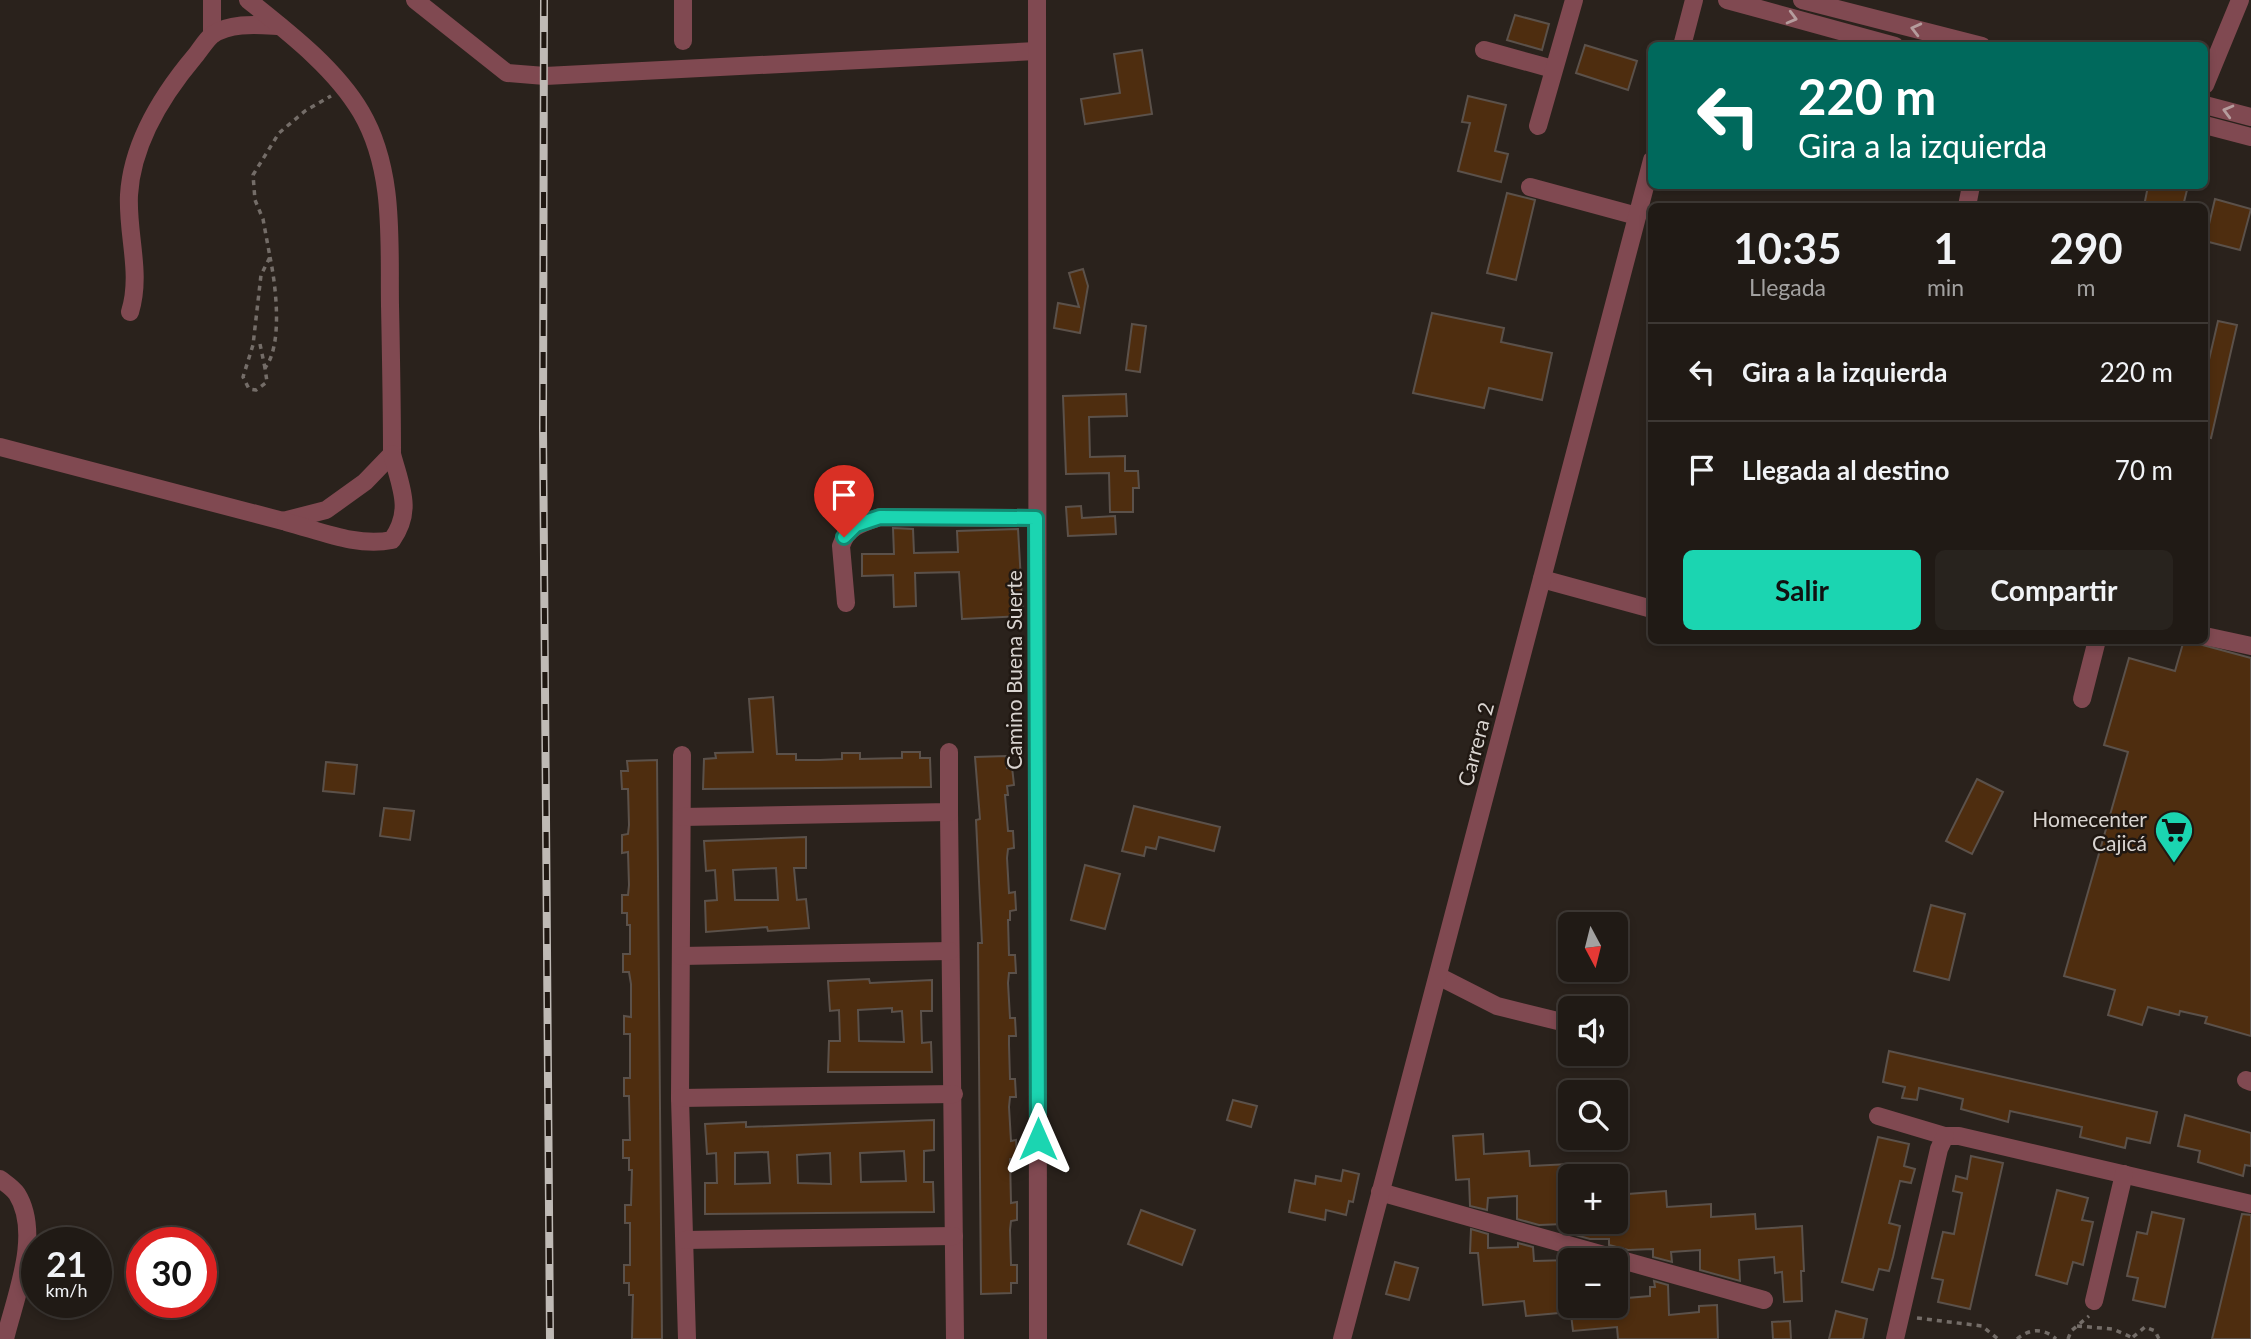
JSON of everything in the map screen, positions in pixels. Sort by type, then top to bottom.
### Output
[{"type":"street","points":[[212,0],[212,35]]},
{"type":"street","points":[[0,447],[372,544],[391,540],[404,523],[404,501],[392,454],[389,215],[383,171],[375,140],[345,88],[280,26],[248,0]]},
{"type":"street","points":[[415,0],[507,73],[545,76],[1037,51]]},
{"type":"street","points":[[683,0],[683,41]]},
{"type":"street","name":"Camino Buena Suerte","points":[[1037,0],[1038,1339]]},
{"type":"street","points":[[1538,127],[1574,0]]},
{"type":"street","points":[[1683,42],[1694,0]]},
{"type":"street","points":[[1727,0],[1759,4],[1882,42]]},
{"type":"street","points":[[1802,0],[1966,42]]},
{"type":"street","points":[[2208,79],[2242,7]]},
{"type":"street","points":[[130,312],[137,290],[129,229],[130,191],[137,156],[172,83],[212,35],[241,25],[280,26]]},
{"type":"street","points":[[1484,50],[1553,69]]},
{"type":"street","points":[[2208,106],[2251,117]]},
{"type":"street","points":[[2208,126],[2251,137]]},
{"type":"street","name":"Carrera 2","points":[[1342,1339],[1648,175]]},
{"type":"street","points":[[1530,187],[1637,216]]},
{"type":"street","points":[[284,521],[326,510],[365,482],[392,454]]},
{"type":"street","points":[[846,603],[841,546],[844,537],[856,525],[880,517],[1036,518]]},
{"type":"street","points":[[1542,579],[1648,608]]},
{"type":"street","points":[[2208,637],[2251,646]]},
{"type":"street","points":[[2081,699],[2095,644]]},
{"type":"street","points":[[949,752],[954,1339]]},
{"type":"street","points":[[682,755],[680,1097],[687,1339]]},
{"type":"street","points":[[682,817],[949,812]]},
{"type":"street","points":[[681,956],[950,951]]},
{"type":"street","points":[[1438,976],[1497,1006],[1558,1021]]},
{"type":"street","points":[[680,1097],[954,1094]]},
{"type":"street","points":[[1878,1116],[1945,1136],[1959,1136],[2251,1204]]},
{"type":"street","points":[[1895,1339],[1939,1149],[1945,1136]]},
{"type":"street","points":[[2094,1301],[2124,1174]]},
{"type":"street","points":[[0,1179],[16,1193],[26,1219],[26,1249],[5,1339]]},
{"type":"street","points":[[1380,1192],[1764,1300]]},
{"type":"street","points":[[685,1240],[954,1236]]},
{"type":"path","points":[[265,368],[273,356],[276,325],[270,257],[263,219],[255,200],[253,175],[279,133],[305,111],[345,88]]},
{"type":"path","points":[[260,344],[267,383],[263,388],[249,389],[243,377],[253,345],[256,296],[261,275],[270,257]]},
{"type":"path","points":[[253,345],[272,345]]},
{"type":"path","points":[[2068,1339],[2077,1326],[2090,1316],[2094,1301]]},
{"type":"path","points":[[1901,1312],[1919,1318],[1982,1326],[1998,1339]]},
{"type":"path","points":[[2077,1326],[2113,1329],[2133,1338],[2145,1327],[2155,1331],[2159,1339]]},
{"type":"path","points":[[2017,1339],[2034,1330],[2049,1333],[2056,1339]]},
{"type":"building","points":[[1515,15],[1549,24],[1542,50],[1507,40]]},
{"type":"building","points":[[1585,45],[1637,61],[1628,90],[1576,73]]},
{"type":"building","points":[[1142,50],[1152,114],[1085,124],[1081,99],[1120,93],[1114,54]]},
{"type":"building","points":[[1468,96],[1506,105],[1495,151],[1508,154],[1501,182],[1458,171],[1470,123],[1462,122]]},
{"type":"building","points":[[2147,189],[2187,189],[2184,203],[2145,203]]},
{"type":"building","points":[[1507,193],[1535,200],[1516,280],[1487,273]]},
{"type":"building","points":[[2215,199],[2251,209],[2240,250],[2208,242],[2208,228]]},
{"type":"building","points":[[1083,269],[1088,286],[1080,333],[1054,328],[1058,303],[1079,307],[1069,273]]},
{"type":"building","points":[[1432,313],[1504,328],[1501,342],[1552,353],[1542,400],[1489,388],[1484,408],[1413,393]]},
{"type":"building","points":[[2218,321],[2237,325],[2211,438],[2208,438],[2208,364]]},
{"type":"building","points":[[1132,324],[1146,326],[1140,372],[1126,370]]},
{"type":"building","points":[[1126,394],[1127,416],[1089,417],[1090,457],[1125,456],[1125,471],[1138,471],[1139,488],[1133,488],[1133,512],[1110,512],[1109,473],[1066,474],[1063,396]]},
{"type":"building","points":[[1081,506],[1082,518],[1115,516],[1116,534],[1068,536],[1066,507]]},
{"type":"building","points":[[893,528],[913,529],[914,553],[958,552],[957,531],[1018,529],[1023,616],[962,619],[959,572],[915,573],[916,606],[894,607],[893,575],[862,576],[862,554],[894,554]]},
{"type":"building","name":"Homecenter Cajicá","points":[[2183,644],[2199,644],[2251,658],[2251,1036],[2205,1023],[2207,1017],[2180,1011],[2179,1015],[2148,1007],[2142,1025],[2108,1015],[2115,990],[2064,976],[2128,752],[2104,745],[2129,658],[2175,671]]},
{"type":"building","points":[[773,697],[777,754],[796,754],[796,760],[820,760],[842,759],[842,753],[860,753],[860,759],[902,758],[902,752],[920,752],[920,758],[930,758],[931,787],[703,789],[704,759],[716,758],[715,753],[753,752],[749,699]]},
{"type":"building","points":[[1006,756],[1007,768],[1012,767],[1014,785],[1007,786],[1008,795],[1005,795],[1008,831],[1013,831],[1014,848],[1008,849],[1007,858],[1009,893],[1015,892],[1016,910],[1010,911],[1008,920],[1009,955],[1015,955],[1016,973],[1009,973],[1008,983],[1010,1018],[1015,1018],[1016,1036],[1009,1036],[1010,1079],[1015,1079],[1016,1097],[1010,1097],[1009,1107],[1011,1141],[1016,1140],[1017,1158],[1010,1159],[1011,1203],[1017,1202],[1017,1220],[1011,1221],[1010,1230],[1011,1265],[1017,1265],[1017,1283],[1011,1283],[1011,1293],[981,1294],[978,943],[982,943],[976,820],[980,819],[975,757]]},
{"type":"building","points":[[657,760],[662,1339],[632,1339],[633,1295],[629,1295],[629,1283],[624,1283],[624,1265],[630,1265],[630,1223],[625,1223],[625,1205],[631,1205],[632,1170],[629,1170],[629,1158],[623,1158],[623,1140],[630,1140],[629,1096],[624,1096],[624,1078],[630,1078],[630,1034],[624,1034],[624,1016],[631,1017],[631,984],[629,972],[623,972],[623,954],[630,954],[630,925],[627,925],[627,913],[622,913],[622,895],[628,895],[629,885],[628,852],[622,853],[622,835],[628,834],[629,825],[628,789],[622,789],[621,771],[628,771],[627,761]]},
{"type":"building","points":[[326,762],[357,765],[354,794],[323,791]]},
{"type":"building","points":[[1977,779],[2003,792],[1972,854],[1946,841]]},
{"type":"building","points":[[1134,806],[1220,827],[1214,851],[1159,837],[1156,849],[1146,847],[1144,856],[1122,851]]},
{"type":"building","points":[[384,808],[414,811],[410,840],[380,836]]},
{"type":"building","points":[[806,837],[806,868],[794,868],[797,900],[806,899],[809,928],[768,931],[767,927],[706,932],[705,901],[717,900],[715,870],[706,871],[704,841]],"holes":[[[776,868],[778,900],[735,900],[733,870]]]},
{"type":"building","points":[[1085,865],[1120,874],[1105,929],[1071,920]]},
{"type":"building","points":[[1931,905],[1965,914],[1949,980],[1914,971]]},
{"type":"building","points":[[869,979],[870,983],[932,980],[932,1011],[921,1011],[922,1043],[931,1042],[932,1072],[828,1072],[829,1041],[840,1041],[839,1010],[830,1011],[828,981]],"holes":[[[892,1008],[892,1012],[902,1011],[904,1042],[859,1041],[858,1010]]]},
{"type":"building","points":[[1889,1051],[2157,1112],[2150,1143],[2127,1138],[2125,1148],[2080,1137],[2082,1127],[2010,1111],[2008,1122],[1961,1109],[1963,1099],[1919,1088],[1917,1100],[1902,1098],[1905,1087],[1883,1082]]},
{"type":"building","points":[[1233,1100],[1257,1106],[1251,1127],[1227,1120]]},
{"type":"building","points":[[2185,1115],[2251,1133],[2251,1166],[2245,1165],[2243,1176],[2198,1162],[2200,1151],[2178,1146]]},
{"type":"building","points":[[934,1120],[934,1150],[924,1151],[924,1182],[933,1182],[934,1212],[705,1214],[705,1183],[717,1183],[716,1153],[707,1154],[705,1124],[746,1122],[746,1127]],"holes":[[[904,1151],[906,1181],[861,1182],[860,1153]],[[768,1152],[770,1183],[735,1184],[735,1153]],[[830,1153],[831,1184],[798,1183],[797,1155]]]},
{"type":"building","points":[[1483,1134],[1484,1154],[1529,1151],[1530,1166],[1558,1165],[1558,1224],[1539,1225],[1517,1219],[1517,1196],[1488,1198],[1487,1210],[1470,1206],[1469,1179],[1456,1180],[1453,1136]]},
{"type":"building","points":[[1878,1137],[1909,1144],[1904,1166],[1915,1169],[1911,1183],[1900,1181],[1889,1223],[1900,1226],[1893,1257],[1889,1271],[1879,1269],[1873,1290],[1842,1282]]},
{"type":"building","points":[[1971,1156],[2003,1163],[1970,1309],[1938,1302],[1943,1280],[1932,1278],[1943,1232],[1954,1234],[1962,1193],[1953,1191],[1956,1176],[1967,1179]]},
{"type":"building","points":[[1343,1170],[1359,1174],[1353,1202],[1349,1201],[1346,1215],[1326,1210],[1325,1220],[1289,1212],[1295,1180],[1315,1184],[1316,1176],[1341,1181]]},
{"type":"building","points":[[2057,1190],[2088,1198],[2082,1220],[2093,1222],[2083,1265],[2073,1262],[2067,1284],[2036,1275]]},
{"type":"building","points":[[1666,1191],[1667,1207],[1711,1204],[1711,1217],[1755,1214],[1756,1229],[1802,1226],[1802,1301],[1784,1302],[1782,1272],[1775,1273],[1774,1257],[1739,1260],[1740,1281],[1700,1270],[1700,1250],[1671,1252],[1672,1262],[1653,1257],[1653,1249],[1628,1250],[1609,1245],[1609,1239],[1590,1239],[1571,1234],[1628,1234],[1628,1194]]},
{"type":"building","points":[[1141,1210],[1195,1230],[1182,1265],[1128,1244]]},
{"type":"building","points":[[2152,1212],[2184,1219],[2165,1307],[2133,1300],[2138,1278],[2127,1276],[2137,1232],[2147,1234]]},
{"type":"building","points":[[2242,1214],[2251,1215],[2251,1339],[2212,1339]]},
{"type":"building","points":[[1471,1229],[1488,1234],[1488,1248],[1518,1247],[1518,1243],[1533,1247],[1534,1261],[1558,1260],[1558,1313],[1526,1316],[1524,1301],[1483,1305],[1478,1253],[1470,1253]]},
{"type":"building","points":[[1395,1262],[1418,1268],[1409,1300],[1386,1294]]},
{"type":"building","points":[[1654,1281],[1668,1285],[1669,1315],[1699,1312],[1699,1306],[1717,1305],[1718,1339],[1618,1339],[1617,1327],[1573,1331],[1571,1318],[1628,1318],[1628,1298],[1650,1296],[1650,1287],[1655,1287]]},
{"type":"building","points":[[1836,1311],[1867,1319],[1863,1339],[1829,1339]]},
{"type":"building","points":[[1790,1321],[1791,1339],[1773,1339],[1772,1322]]},
{"type":"railway","points":[[544,0],[543,428],[550,1339]]},
{"type":"place","name":"Homecenter Cajicá","points":[[2174,864]]},
{"type":"route","points":[[844,537],[856,525],[880,517],[1036,518],[1038,1139]]}]
